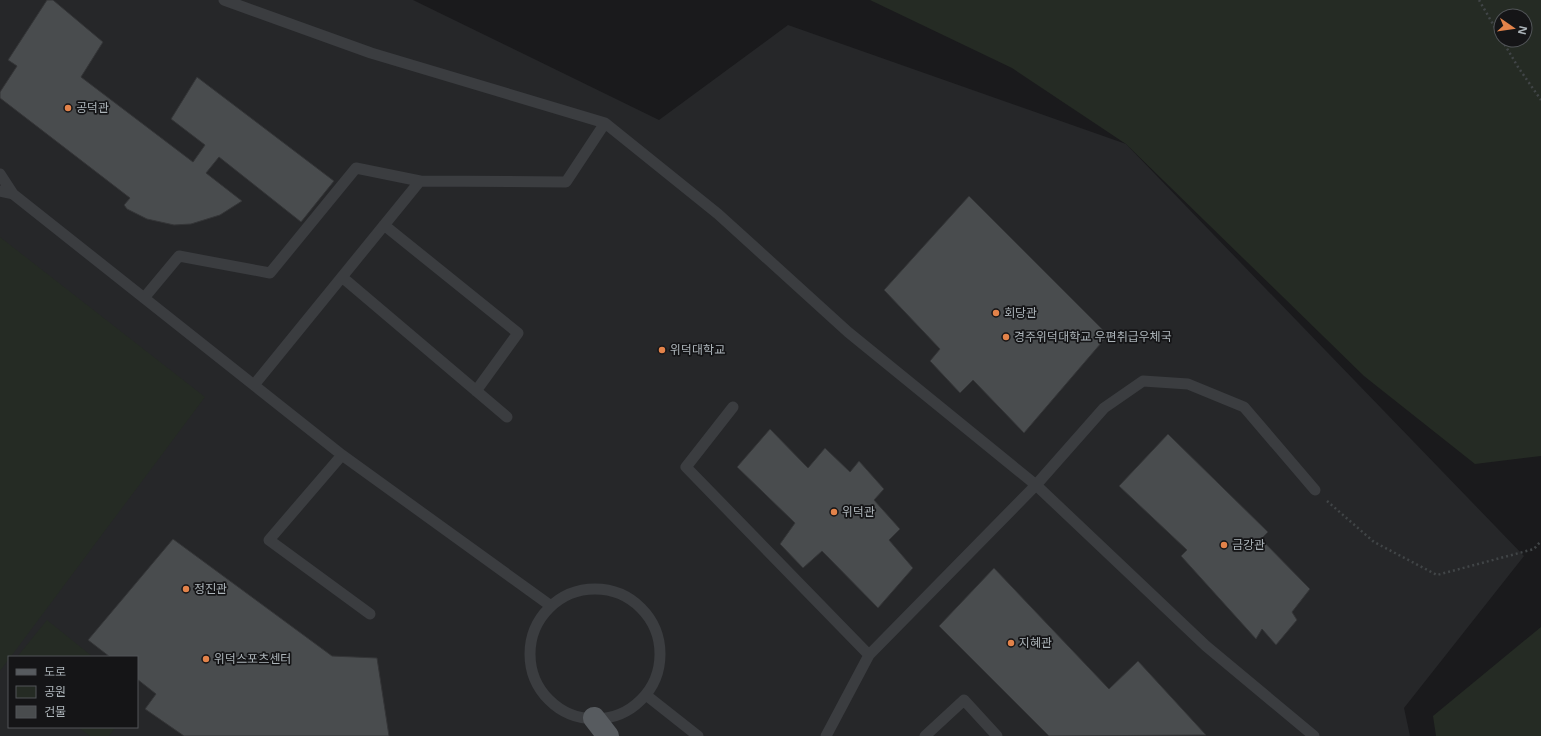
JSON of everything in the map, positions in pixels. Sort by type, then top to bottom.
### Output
[{"type":"main road","points":[[591,730],[608,736]]},
{"type":"lane","points":[[224,0],[371,53],[605,123],[718,214],[848,332],[1036,485],[1206,646],[1314,736]]},
{"type":"lane","points":[[144,298],[179,256],[270,273],[356,168],[420,181],[566,182],[605,123]]},
{"type":"lane","points":[[0,174],[13,194],[342,455],[551,606]]},
{"type":"lane","points":[[254,385],[420,181]]},
{"type":"lane","points":[[0,191],[13,194]]},
{"type":"lane","points":[[384,224],[518,333],[476,391]]},
{"type":"lane","points":[[342,277],[507,417]]},
{"type":"lane","points":[[826,736],[869,655],[1036,485],[1104,408],[1143,381],[1188,384],[1244,407],[1315,490]]},
{"type":"lane","points":[[733,407],[686,467],[869,655]]},
{"type":"lane","points":[[342,455],[270,540],[370,614]]},
{"type":"lane","points":[[590,588],[612,590],[631,599],[647,614],[657,634],[661,655],[656,676],[646,695],[635,706],[591,730],[549,701],[536,684],[530,664],[530,642],[538,622],[551,606],[569,594],[590,588]]},
{"type":"lane","points":[[646,695],[698,736]]},
{"type":"lane","points":[[925,736],[964,700],[998,736]]},
{"type":"path","points":[[1479,0],[1493,24]]},
{"type":"path","points":[[1507,48],[1518,67],[1541,100]]},
{"type":"path","points":[[1315,490],[1374,542],[1437,575],[1534,549],[1541,541]]},
{"type":"shaded area","name":"위덕대학교","points":[[0,0],[413,0],[659,120],[788,25],[1126,144],[1524,556],[1404,708],[1410,736],[0,736]]},
{"type":"green space","points":[[870,0],[1541,0],[1541,456],[1475,464],[1364,376],[1126,144],[1012,68]]},
{"type":"green space","points":[[0,237],[205,397],[11,656],[8,656],[8,660],[0,671]]},
{"type":"green space","points":[[47,620],[92,656],[18,656]]},
{"type":"green space","points":[[1541,627],[1541,736],[1436,736],[1433,716]]},
{"type":"green space","points":[[79,728],[115,728],[109,736],[90,736]]},
{"type":"building","name":"공덕관","points":[[47,0],[53,0],[103,42],[81,77],[193,162],[205,145],[171,119],[197,77],[334,181],[301,222],[219,157],[206,173],[242,201],[220,215],[191,224],[174,225],[147,219],[127,209],[124,205],[130,198],[0,98],[0,92],[17,66],[8,60]]},
{"type":"building","name":"회당관","points":[[969,196],[1108,335],[1024,433],[973,380],[960,393],[930,361],[940,349],[884,290]]},
{"type":"building","name":"위덕관","points":[[770,429],[808,468],[825,448],[850,472],[859,461],[884,489],[874,500],[900,529],[889,540],[913,568],[878,608],[822,551],[803,568],[780,544],[795,523],[737,467]]},
{"type":"building","name":"금강관","points":[[1168,434],[1268,532],[1261,539],[1310,589],[1292,612],[1297,620],[1276,645],[1262,629],[1256,639],[1181,556],[1187,550],[1119,486]]},
{"type":"building","name":"정진관","points":[[173,539],[332,656],[377,658],[389,736],[184,736],[145,709],[156,694],[138,680],[138,656],[109,656],[88,640]]},
{"type":"building","name":"지혜관","points":[[994,568],[1109,689],[1138,661],[1206,735],[1049,736],[939,626]]},
{"type":"place","name":"공덕관","points":[[68,108]]},
{"type":"place","name":"회당관","points":[[996,313]]},
{"type":"place","name":"경주위덕대학교 우편취급우체국","points":[[1006,337]]},
{"type":"place","name":"위덕대학교","points":[[662,350]]},
{"type":"place","name":"위덕관","points":[[834,512]]},
{"type":"place","name":"금강관","points":[[1224,545]]},
{"type":"place","name":"정진관","points":[[186,589]]},
{"type":"place","name":"지혜관","points":[[1011,643]]},
{"type":"place","name":"위덕스포츠센터","points":[[206,659]]}]
